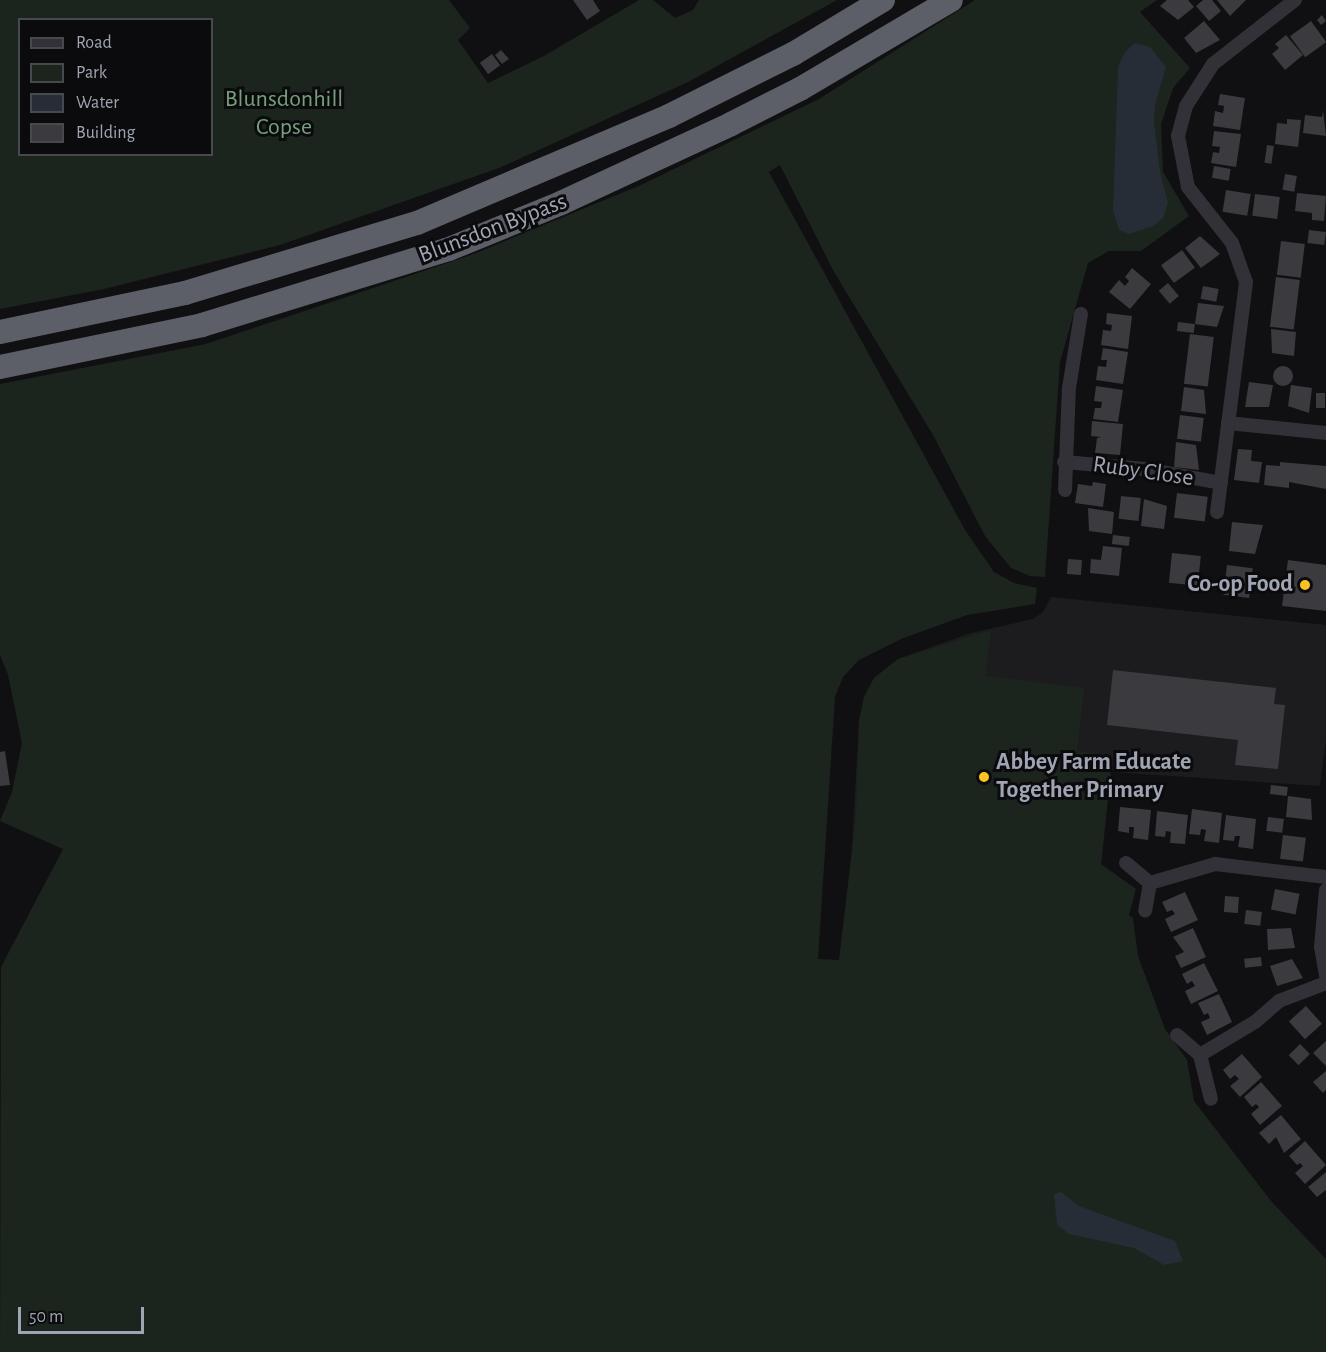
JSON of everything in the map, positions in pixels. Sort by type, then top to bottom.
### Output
[{"type":"highway","name":"Blunsdon Bypass","points":[[0,332],[185,293],[417,223],[534,177],[669,116],[793,54],[884,0]]},
{"type":"highway","name":"Blunsdon Bypass","points":[[0,367],[201,325],[449,249],[572,199],[731,124],[800,89],[951,0]]},
{"type":"street","points":[[1217,512],[1245,292],[1244,268],[1232,243],[1188,187],[1178,136],[1186,106],[1213,64],[1295,0]]},
{"type":"street","name":"Ruby Close","points":[[1065,490],[1064,462],[1069,388],[1080,314]]},
{"type":"street","points":[[1228,423],[1326,433]]},
{"type":"street","name":"Ruby Close","points":[[1064,462],[1103,464],[1221,483]]},
{"type":"street","points":[[1126,863],[1150,883]]},
{"type":"street","points":[[1150,883],[1215,864],[1326,877]]},
{"type":"street","points":[[1145,911],[1150,883]]},
{"type":"street","points":[[1326,890],[1321,947],[1326,976]]},
{"type":"street","points":[[1200,1055],[1256,1022],[1279,1001],[1326,983]]},
{"type":"street","points":[[1177,1035],[1200,1055],[1211,1099]]},
{"type":"shaded area","name":"Abbey Farm Educate Together Primary","points":[[1051,597],[1326,625],[1326,739],[1320,786],[1111,772],[1100,875],[851,867],[859,721],[864,697],[874,678],[898,659],[971,633],[1033,619],[1043,612]]},
{"type":"green space","name":"Blunsdonhill Copse","points":[[0,0],[449,0],[470,28],[458,40],[488,83],[544,56],[639,0],[653,0],[675,18],[693,10],[699,0],[837,0],[688,82],[499,168],[280,245],[104,289],[0,309]]},
{"type":"green space","points":[[975,0],[1157,0],[1140,12],[1190,68],[1173,88],[1161,124],[1163,172],[1189,216],[1141,251],[1109,251],[1088,263],[1060,362],[1045,577],[1030,576],[1011,568],[985,536],[933,435],[834,272],[780,165],[769,172],[965,530],[994,572],[1014,583],[1037,588],[1035,604],[967,615],[901,639],[859,660],[843,677],[835,697],[818,959],[839,960],[856,816],[859,721],[864,697],[874,678],[898,659],[991,630],[985,676],[1084,688],[1077,751],[1112,756],[1101,864],[1136,889],[1129,915],[1133,918],[1138,956],[1165,1029],[1187,1060],[1194,1101],[1271,1201],[1326,1259],[1326,1352],[0,1352],[1,967],[63,849],[0,821],[12,792],[22,743],[8,675],[0,655],[0,384],[206,344],[471,255],[641,185],[819,99]]},
{"type":"water","points":[[1135,43],[1150,47],[1166,67],[1155,105],[1154,121],[1160,172],[1168,203],[1163,218],[1153,226],[1129,234],[1119,230],[1113,210],[1118,67],[1125,52]]},
{"type":"water","points":[[1061,1192],[1079,1206],[1175,1241],[1183,1261],[1164,1265],[1134,1248],[1069,1234],[1057,1225],[1054,1194]]},
{"type":"building","points":[[573,0],[593,0],[600,11],[587,20]]},
{"type":"building","points":[[1167,0],[1188,0],[1194,7],[1178,20],[1160,6]]},
{"type":"building","points":[[1203,0],[1212,0],[1221,11],[1209,21],[1196,6]]},
{"type":"building","points":[[1217,0],[1246,0],[1230,16]]},
{"type":"building","points":[[1322,15],[1326,21],[1321,25],[1317,20]]},
{"type":"building","points":[[1204,21],[1220,40],[1196,53],[1184,38]]},
{"type":"building","points":[[1311,21],[1326,42],[1305,57],[1290,36]]},
{"type":"building","points":[[1286,35],[1303,55],[1285,70],[1272,54],[1279,48],[1275,44]]},
{"type":"building","points":[[501,50],[509,59],[502,64],[495,55]]},
{"type":"building","points":[[492,54],[500,65],[488,74],[480,63]]},
{"type":"building","points":[[1220,94],[1245,98],[1240,130],[1213,126],[1215,111],[1223,113],[1224,106],[1218,105]]},
{"type":"building","points":[[1323,110],[1326,136],[1303,133],[1305,115],[1322,117]]},
{"type":"building","points":[[1287,119],[1301,120],[1298,147],[1275,144],[1277,123],[1287,124]]},
{"type":"building","points":[[1214,131],[1241,134],[1236,167],[1211,163],[1213,152],[1219,153],[1220,147],[1212,146]]},
{"type":"building","points":[[1267,145],[1274,146],[1271,164],[1264,163]]},
{"type":"building","points":[[1214,166],[1231,169],[1229,181],[1212,178]]},
{"type":"building","points":[[1285,174],[1297,176],[1294,192],[1282,190]]},
{"type":"building","points":[[1226,190],[1251,194],[1247,216],[1223,212]]},
{"type":"building","points":[[1297,193],[1326,196],[1324,221],[1312,220],[1312,213],[1295,211]]},
{"type":"building","points":[[1255,194],[1280,197],[1277,219],[1252,216]]},
{"type":"building","points":[[1309,230],[1326,232],[1324,245],[1307,243]]},
{"type":"building","points":[[1200,236],[1220,254],[1201,268],[1185,248]]},
{"type":"building","points":[[1281,241],[1305,244],[1301,278],[1277,275]]},
{"type":"building","points":[[1182,250],[1195,268],[1174,283],[1161,265]]},
{"type":"building","points":[[1132,268],[1151,284],[1130,309],[1109,292],[1119,280],[1125,286],[1129,281],[1125,277]]},
{"type":"building","points":[[1276,277],[1300,280],[1294,330],[1270,327]]},
{"type":"building","points":[[1168,283],[1179,296],[1170,304],[1159,291]]},
{"type":"building","points":[[1203,286],[1219,289],[1216,302],[1201,299]]},
{"type":"building","points":[[1198,303],[1224,306],[1217,327],[1195,324]]},
{"type":"building","points":[[1107,313],[1132,316],[1128,349],[1101,345],[1103,330],[1111,331],[1112,325],[1106,324]]},
{"type":"building","points":[[1178,322],[1195,324],[1194,333],[1177,331]]},
{"type":"building","points":[[1271,329],[1296,332],[1294,356],[1272,353]]},
{"type":"building","points":[[1190,334],[1214,337],[1208,387],[1184,384]]},
{"type":"building","points":[[1103,348],[1128,352],[1123,384],[1096,380],[1098,366],[1106,367],[1107,360],[1101,360]]},
{"type":"building","points":[[1283,366],[1290,369],[1293,376],[1290,383],[1283,386],[1276,383],[1273,376],[1276,369]]},
{"type":"building","points":[[1249,382],[1273,385],[1269,407],[1245,407]]},
{"type":"building","points":[[1291,385],[1312,388],[1309,413],[1288,406]]},
{"type":"building","points":[[1096,386],[1123,390],[1118,422],[1093,419],[1095,408],[1101,408],[1102,402],[1094,401]]},
{"type":"building","points":[[1184,387],[1204,390],[1206,414],[1181,411]]},
{"type":"building","points":[[1316,393],[1325,393],[1325,408],[1316,408]]},
{"type":"building","points":[[1180,415],[1204,418],[1201,442],[1177,439]]},
{"type":"building","points":[[1092,421],[1123,424],[1120,455],[1095,453],[1097,438],[1101,437],[1091,436]]},
{"type":"building","points":[[1176,442],[1196,445],[1199,470],[1174,467]]},
{"type":"building","points":[[1238,449],[1252,450],[1251,461],[1262,462],[1259,483],[1234,480]]},
{"type":"building","points":[[1280,462],[1326,466],[1326,489],[1289,482],[1289,488],[1264,485],[1266,465],[1280,466]]},
{"type":"building","points":[[1093,482],[1106,484],[1103,507],[1075,503],[1078,484],[1092,486]]},
{"type":"building","points":[[1177,493],[1208,497],[1205,522],[1174,518]]},
{"type":"building","points":[[1121,496],[1141,498],[1138,521],[1119,519]]},
{"type":"building","points":[[1144,499],[1167,506],[1164,529],[1141,526]]},
{"type":"building","points":[[1088,508],[1114,512],[1112,534],[1089,531]]},
{"type":"building","points":[[1232,522],[1263,525],[1255,554],[1229,551]]},
{"type":"building","points":[[1113,535],[1130,537],[1129,546],[1112,544]]},
{"type":"building","points":[[1103,546],[1122,548],[1119,576],[1090,573],[1091,559],[1101,560]]},
{"type":"building","points":[[1172,553],[1201,556],[1198,586],[1169,583]]},
{"type":"building","points":[[1068,559],[1082,560],[1081,575],[1067,574]]},
{"type":"building","name":"Co-op Food","points":[[1288,560],[1326,565],[1326,611],[1282,606]]},
{"type":"building","points":[[1227,565],[1253,568],[1249,598],[1223,595]]},
{"type":"building","points":[[1113,670],[1276,688],[1274,704],[1285,705],[1278,769],[1235,765],[1238,740],[1107,725]]},
{"type":"building","points":[[5,751],[10,785],[0,786],[0,752]]},
{"type":"building","points":[[1271,785],[1288,787],[1287,796],[1270,794]]},
{"type":"building","points":[[1288,796],[1311,799],[1312,820],[1286,817]]},
{"type":"building","points":[[1120,807],[1151,810],[1148,840],[1133,838],[1134,827],[1129,827],[1129,833],[1118,831]]},
{"type":"building","points":[[1192,809],[1222,813],[1219,843],[1204,841],[1206,830],[1201,829],[1200,835],[1189,834]]},
{"type":"building","points":[[1157,811],[1188,815],[1185,844],[1170,843],[1171,832],[1166,831],[1165,837],[1155,836]]},
{"type":"building","points":[[1226,815],[1256,819],[1253,849],[1238,847],[1240,836],[1235,836],[1234,841],[1223,840]]},
{"type":"building","points":[[1268,817],[1284,819],[1282,833],[1266,831]]},
{"type":"building","points":[[1283,835],[1306,838],[1303,862],[1280,859]]},
{"type":"building","points":[[1275,889],[1300,894],[1296,914],[1271,910]]},
{"type":"building","points":[[1185,892],[1198,920],[1171,932],[1165,919],[1175,914],[1172,910],[1167,912],[1162,902]]},
{"type":"building","points":[[1225,896],[1239,897],[1238,913],[1224,912]]},
{"type":"building","points":[[1246,910],[1262,912],[1260,926],[1244,924]]},
{"type":"building","points":[[1193,928],[1206,957],[1181,968],[1175,956],[1184,952],[1173,937]]},
{"type":"building","points":[[1291,928],[1295,948],[1268,950],[1267,929]]},
{"type":"building","points":[[1261,957],[1262,966],[1245,968],[1244,959]]},
{"type":"building","points":[[1292,959],[1303,978],[1277,986],[1270,966]]},
{"type":"building","points":[[1204,963],[1218,991],[1191,1004],[1185,991],[1195,986],[1192,981],[1187,984],[1182,974]]},
{"type":"building","points":[[1219,994],[1232,1022],[1207,1035],[1201,1022],[1210,1018],[1208,1013],[1204,1015],[1198,1003]]},
{"type":"building","points":[[1306,1006],[1322,1024],[1305,1039],[1289,1021]]},
{"type":"building","points":[[1326,1041],[1326,1066],[1313,1053]]},
{"type":"building","points":[[1300,1044],[1310,1054],[1299,1065],[1289,1055]]},
{"type":"building","points":[[1242,1054],[1262,1077],[1240,1097],[1230,1086],[1239,1079],[1235,1075],[1230,1079],[1223,1070]]},
{"type":"building","points":[[1326,1071],[1326,1090],[1323,1093],[1313,1082]]},
{"type":"building","points":[[1261,1082],[1282,1106],[1260,1125],[1251,1114],[1259,1107],[1256,1104],[1252,1107],[1244,1097]]},
{"type":"building","points":[[1281,1115],[1301,1139],[1284,1153],[1276,1137],[1269,1144],[1259,1133]]},
{"type":"building","points":[[1305,1141],[1326,1165],[1305,1184],[1295,1173],[1303,1166],[1300,1163],[1297,1165],[1289,1156]]},
{"type":"building","points":[[1326,1172],[1326,1190],[1317,1197],[1308,1187]]},
{"type":"place","name":"Co-op Food","points":[[1305,585]]},
{"type":"place","name":"Abbey Farm Educate Together Primary","points":[[984,777]]}]
